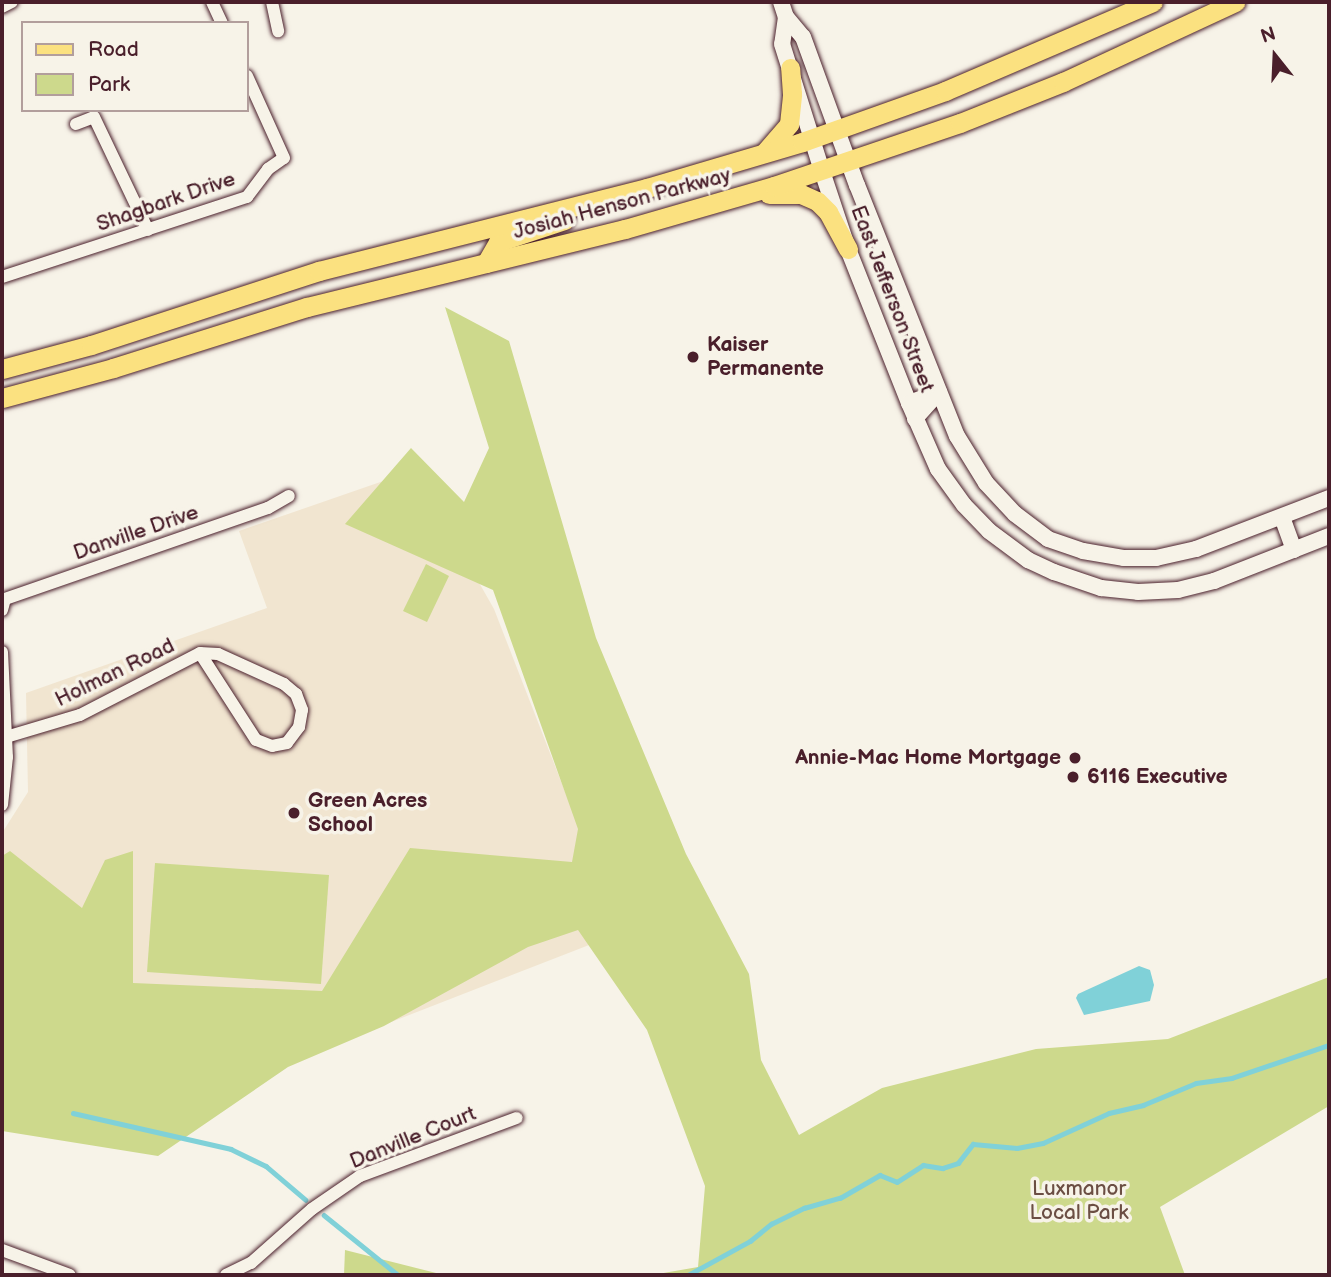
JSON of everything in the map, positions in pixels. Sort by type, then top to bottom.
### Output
[{"type":"main road","name":"Josiah Henson Parkway","points":[[2,369],[90,345],[332,267],[608,197],[764,154],[945,91],[1153,2]]},
{"type":"main road","name":"Josiah Henson Parkway","points":[[2,398],[113,368],[307,307],[625,229],[822,171],[1063,82],[1236,2]]},
{"type":"main road","points":[[764,154],[789,124],[792,94],[790,68]]},
{"type":"main road","points":[[744,195],[795,194],[812,198],[828,212],[848,249]]},
{"type":"main road","points":[[486,263],[494,246],[503,239],[564,220],[608,197]]},
{"type":"street","points":[[2,7],[12,2]]},
{"type":"street","points":[[212,2],[221,21]]},
{"type":"street","points":[[272,2],[278,31]]},
{"type":"street","name":"East Jefferson Street","points":[[784,9],[803,37],[848,162],[957,436],[978,472],[1005,504],[1040,533],[1056,542],[1097,555],[1156,558],[1196,549],[1329,498]]},
{"type":"street","name":"East Jefferson Street","points":[[784,9],[782,44],[848,249],[915,419],[938,469],[964,505],[989,531],[1028,560],[1084,584],[1118,591],[1158,592],[1214,581],[1329,536]]},
{"type":"street","name":"Shagbark Drive","points":[[2,277],[247,197],[268,169],[284,158],[248,78]]},
{"type":"street","points":[[76,124],[94,117],[148,230]]},
{"type":"street","points":[[909,403],[939,392]]},
{"type":"street","points":[[915,419],[939,392]]},
{"type":"street","name":"Danville Drive","points":[[2,610],[5,599],[268,508],[289,496]]},
{"type":"street","points":[[1282,517],[1294,550]]},
{"type":"street","points":[[2,652],[6,737],[5,793],[2,805]]},
{"type":"street","name":"Holman Road","points":[[6,737],[80,715],[200,653],[218,653],[260,671],[296,694],[302,709],[299,727],[287,743],[272,746],[256,740],[200,653]]},
{"type":"street","name":"Danville Court","points":[[226,1275],[251,1263],[312,1209],[360,1176],[517,1118]]},
{"type":"street","points":[[2,1250],[70,1275]]},
{"type":"shaded area","name":"Green Acres School","points":[[415,470],[494,609],[620,933],[129,1124],[2,1077],[2,833],[28,792],[26,693],[267,608],[239,531]]},
{"type":"green space","name":"Luxmanor Local Park","points":[[445,307],[509,341],[596,638],[686,854],[749,974],[761,1060],[799,1135],[882,1088],[1036,1049],[1168,1039],[1329,977],[1329,1106],[1160,1207],[1185,1275],[652,1275],[698,1267],[705,1186],[647,1030],[578,930],[528,947],[384,1026],[288,1067],[158,1156],[2,1131],[2,856],[10,851],[82,908],[105,860],[133,851],[133,983],[322,991],[410,848],[572,862],[578,829],[493,590],[345,524],[411,448],[464,502],[489,448]]},
{"type":"green space","points":[[426,564],[449,576],[427,622],[403,611]]},
{"type":"green space","points":[[155,863],[329,875],[321,984],[147,972]]},
{"type":"green space","points":[[345,1250],[444,1275],[344,1275]]},
{"type":"water","points":[[1139,966],[1150,970],[1154,985],[1150,1001],[1084,1015],[1076,998],[1078,994]]},
{"type":"waterway","points":[[688,1275],[750,1241],[771,1224],[804,1208],[840,1198],[880,1175],[897,1182],[923,1165],[943,1168],[958,1163],[973,1144],[1017,1148],[1043,1143],[1109,1113],[1143,1105],[1196,1083],[1232,1078],[1329,1045]]},
{"type":"waterway","points":[[73,1113],[231,1149],[266,1166],[306,1200]]},
{"type":"waterway","points":[[324,1215],[398,1275]]},
{"type":"place","name":"Kaiser Permanente","points":[[693,357]]},
{"type":"place","name":"Annie-Mac Home Mortgage","points":[[1075,758]]},
{"type":"place","name":"6116 Executive","points":[[1073,777]]},
{"type":"place","name":"Green Acres School","points":[[294,813]]}]
